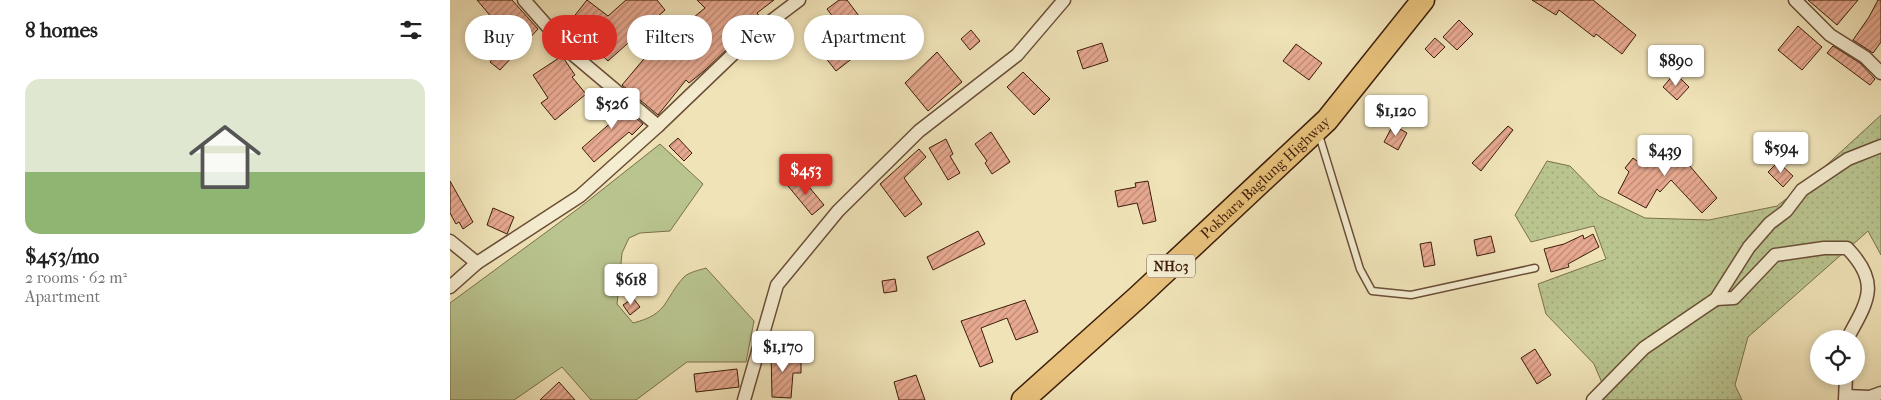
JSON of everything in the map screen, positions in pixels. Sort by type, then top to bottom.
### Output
[{"type":"highway","name":"Pokhara Baglung Highway","points":[[1023,400],[1139,296],[1327,120],[1423,0]]},
{"type":"street","points":[[524,0],[570,52],[658,126]]},
{"type":"street","points":[[450,287],[478,263],[580,196],[658,126],[785,4],[799,0]]},
{"type":"street","points":[[744,400],[777,285],[838,211],[919,131],[1017,55],[1064,0]]},
{"type":"street","points":[[1794,0],[1830,36],[1865,57],[1881,73]]},
{"type":"street","points":[[1593,400],[1644,348],[1716,299],[1749,247],[1770,223],[1786,211],[1802,190],[1848,159],[1881,146]]},
{"type":"street","points":[[450,241],[478,263]]},
{"type":"street","points":[[1716,299],[1734,298],[1775,255],[1824,248],[1847,248],[1864,263],[1876,288],[1852,330]]},
{"type":"street","points":[[1846,385],[1845,398],[1870,397],[1881,393]]},
{"type":"lane","points":[[1317,129],[1360,269],[1372,291],[1412,295],[1535,268]]},
{"type":"green space","points":[[1881,115],[1881,255],[1868,231],[1748,337],[1735,385],[1742,400],[1599,400],[1605,390],[1594,364],[1546,314],[1538,284],[1606,259],[1594,226],[1531,242],[1515,215],[1547,161],[1570,166],[1599,196],[1645,218],[1709,220],[1777,206],[1809,181]]},
{"type":"green space","points":[[660,144],[703,184],[670,231],[640,233],[629,238],[622,253],[617,304],[633,323],[645,319],[659,311],[686,275],[706,268],[754,321],[746,362],[687,362],[636,400],[591,400],[562,367],[514,400],[450,400],[450,303],[579,208]]},
{"type":"building","points":[[477,0],[512,0],[525,15],[490,15]]},
{"type":"building","points":[[587,0],[607,15],[575,15]]},
{"type":"building","points":[[626,0],[657,0],[665,10],[659,15],[627,15],[627,44],[617,53],[617,15],[609,15]]},
{"type":"building","points":[[697,0],[774,0],[757,13],[758,15],[722,15],[722,54],[689,83],[686,80],[658,115],[622,85],[643,60],[712,60],[712,15],[696,15],[705,8]]},
{"type":"building","points":[[839,0],[847,0],[858,15],[832,15],[827,9]]},
{"type":"building","points":[[1532,0],[1593,0],[1636,35],[1622,54],[1596,34],[1594,37],[1559,10],[1556,15]]},
{"type":"building","points":[[1808,0],[1858,0],[1837,25]]},
{"type":"building","points":[[1878,0],[1881,0],[1881,42],[1873,53],[1853,40]]},
{"type":"building","points":[[1459,20],[1473,34],[1457,50],[1443,37]]},
{"type":"building","points":[[532,22],[538,29],[532,35]]},
{"type":"building","points":[[1798,26],[1822,47],[1802,70],[1778,50]]},
{"type":"building","points":[[971,30],[980,41],[970,50],[961,39]]},
{"type":"building","points":[[1435,38],[1445,47],[1434,58],[1425,49]]},
{"type":"building","points":[[1102,43],[1108,61],[1083,69],[1077,51]]},
{"type":"building","points":[[1296,44],[1322,63],[1309,80],[1283,61]]},
{"type":"building","points":[[1833,46],[1860,63],[1875,79],[1870,85],[1827,53]]},
{"type":"building","points":[[937,52],[962,82],[928,111],[905,83]]},
{"type":"building","points":[[492,60],[509,60],[500,70],[490,62]]},
{"type":"building","points":[[556,60],[565,60],[575,75],[572,77],[586,94],[555,120],[541,103],[548,98],[533,75]]},
{"type":"building","points":[[827,60],[850,60],[836,71]]},
{"type":"building","points":[[1023,72],[1050,99],[1034,115],[1007,87]]},
{"type":"building","points":[[1675,73],[1689,87],[1677,100],[1663,87]]},
{"type":"building","points":[[611,97],[643,124],[632,135],[629,132],[594,162],[582,148],[615,119],[603,106]]},
{"type":"building","points":[[1393,125],[1407,133],[1398,150],[1384,142]]},
{"type":"building","points":[[1508,126],[1513,130],[1481,171],[1472,163]]},
{"type":"building","points":[[991,132],[1010,162],[992,174],[985,163],[987,161],[975,144]]},
{"type":"building","points":[[1667,135],[1681,148],[1678,152],[1717,198],[1702,213],[1671,180],[1660,192],[1657,189],[1646,208],[1618,193],[1629,172],[1625,168],[1633,158],[1641,164]]},
{"type":"building","points":[[678,138],[692,153],[684,161],[669,146]]},
{"type":"building","points":[[946,139],[953,154],[950,156],[960,173],[948,180],[929,148]]},
{"type":"building","points":[[919,149],[926,157],[904,178],[922,204],[905,217],[880,184]]},
{"type":"building","points":[[1778,162],[1793,176],[1783,187],[1768,172]]},
{"type":"building","points":[[800,176],[824,205],[812,215],[788,186]]},
{"type":"building","points":[[450,181],[473,222],[463,229],[459,222],[456,224],[450,213]]},
{"type":"building","points":[[1148,181],[1156,221],[1143,224],[1137,203],[1118,207],[1115,191],[1136,187],[1135,183]]},
{"type":"building","points":[[493,208],[514,217],[507,234],[487,225]]},
{"type":"building","points":[[978,231],[985,244],[933,270],[927,257]]},
{"type":"building","points":[[1593,234],[1599,247],[1568,264],[1569,267],[1551,272],[1544,249],[1564,244],[1583,235],[1584,239]]},
{"type":"building","points":[[1491,236],[1495,252],[1477,256],[1474,240]]},
{"type":"building","points":[[1431,242],[1435,265],[1424,267],[1420,244]]},
{"type":"building","points":[[895,279],[897,291],[884,293],[882,281]]},
{"type":"building","points":[[633,298],[640,307],[630,315],[623,305]]},
{"type":"building","points":[[1025,300],[1038,332],[1016,340],[1007,318],[981,328],[993,362],[980,367],[961,321]]},
{"type":"building","points":[[1535,349],[1551,375],[1537,384],[1521,358]]},
{"type":"building","points":[[771,350],[790,350],[790,359],[801,359],[801,373],[793,373],[791,398],[772,397]]},
{"type":"building","points":[[737,369],[739,387],[696,392],[694,374]]},
{"type":"building","points":[[916,375],[925,400],[899,400],[894,382]]},
{"type":"building","points":[[559,382],[575,400],[540,400]]}]
